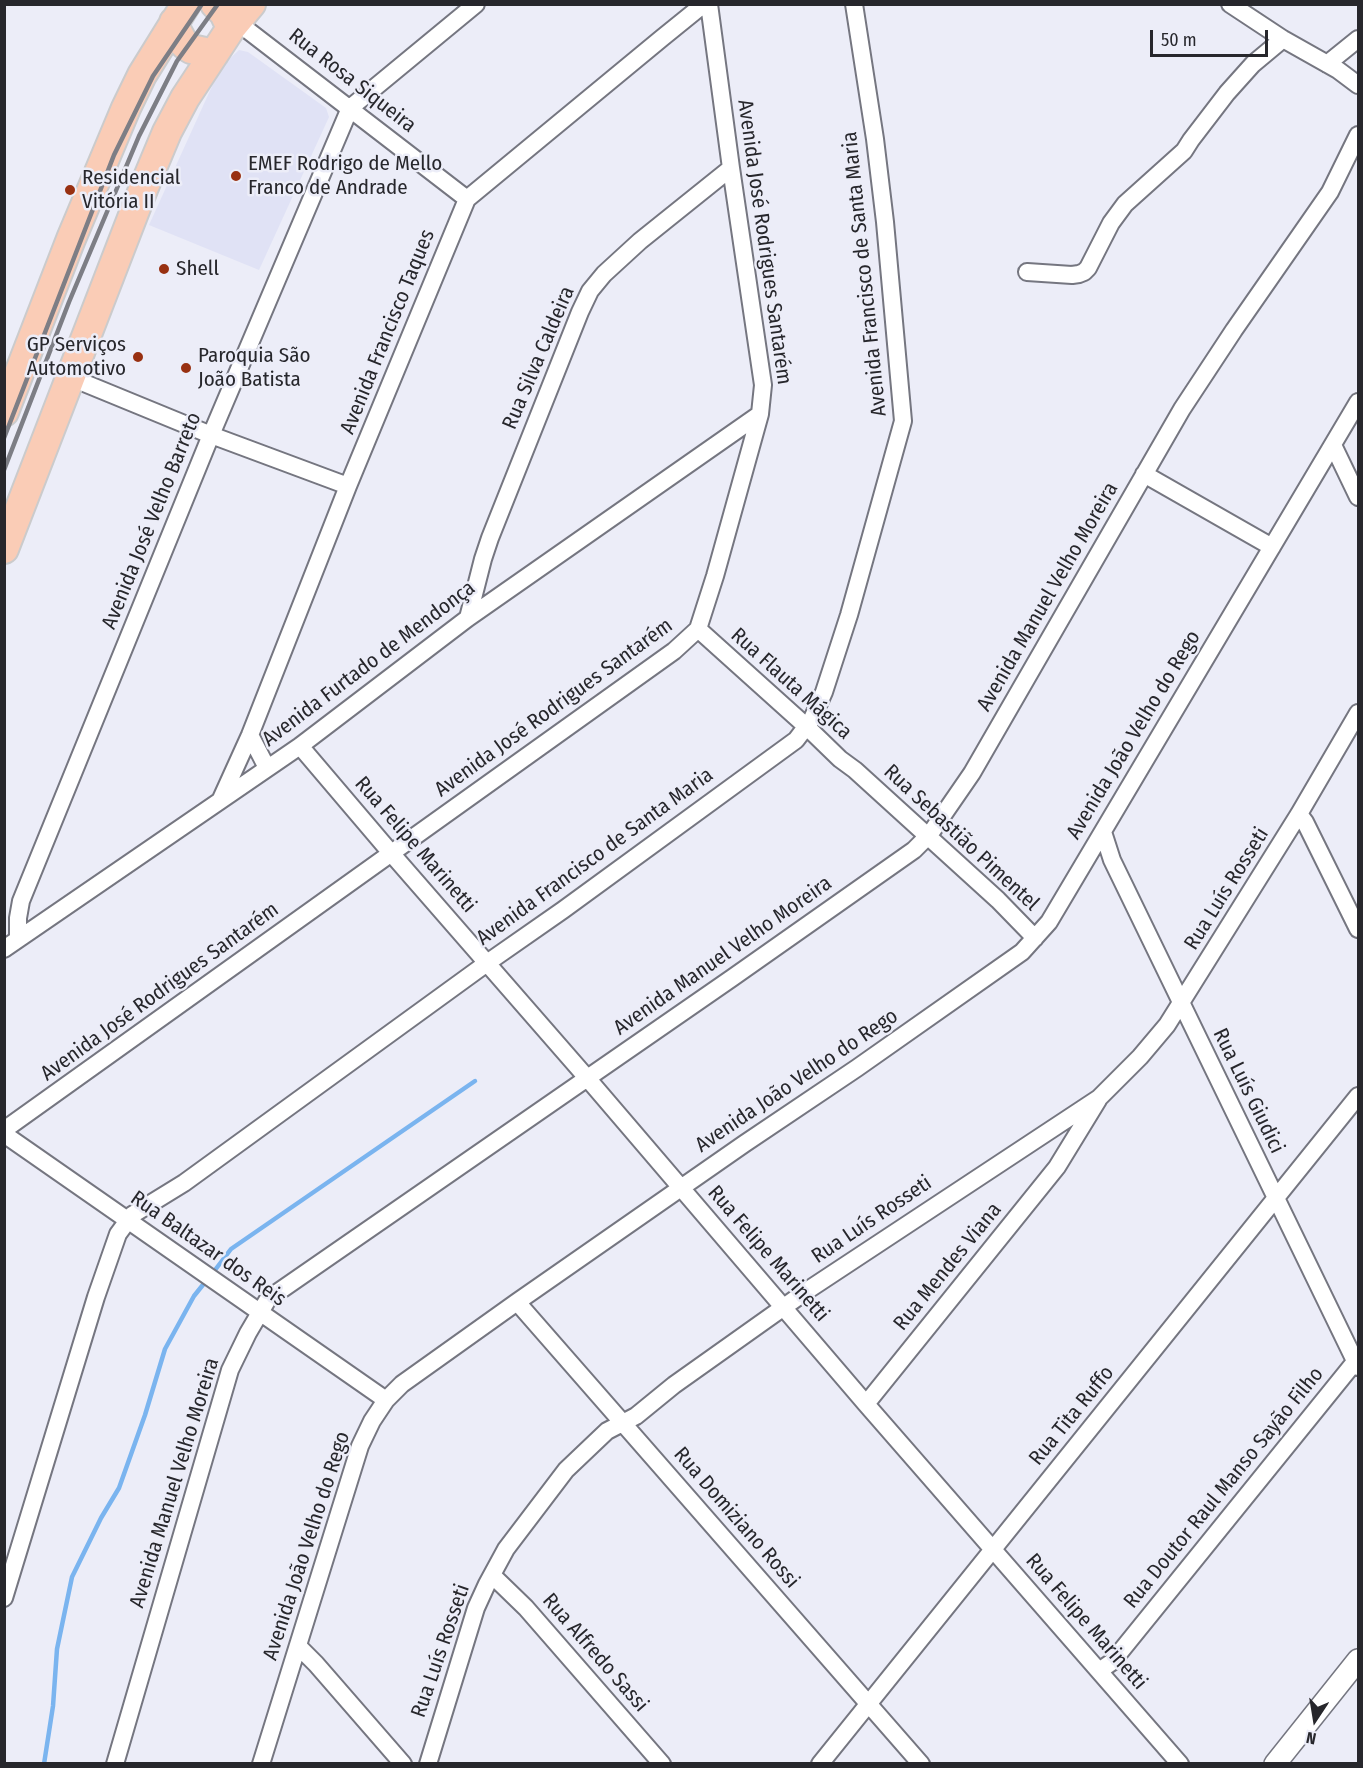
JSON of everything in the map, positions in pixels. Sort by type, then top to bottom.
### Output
[{"type":"highway","points":[[4,549],[167,132],[185,98],[240,18],[224,13],[215,4]]},
{"type":"highway","points":[[180,13],[177,31],[184,44],[191,49],[214,54]]},
{"type":"highway","points":[[4,412],[113,137],[142,75],[180,13]]},
{"type":"street","name":"Avenida José Velho Barreto","points":[[11,944],[21,901],[211,435],[350,108],[476,4]]},
{"type":"street","name":"Avenida Francisco Taques","points":[[221,799],[250,735],[348,486],[467,199],[704,4]]},
{"type":"street","name":"Avenida José Rodrigues Santarém","points":[[4,1132],[674,651],[698,629],[760,414],[763,385],[709,4]]},
{"type":"street","name":"Avenida Francisco de Santa Maria","points":[[4,1598],[96,1297],[118,1234],[132,1215],[203,1169],[563,910],[796,740],[812,719],[824,692],[849,615],[903,421],[882,198],[854,4]]},
{"type":"street","points":[[1230,4],[1359,86]]},
{"type":"street","name":"Rua Rosa Siqueira","points":[[240,18],[467,199]]},
{"type":"street","points":[[1027,272],[1072,275],[1084,272],[1111,223],[1125,204],[1184,151],[1227,93],[1253,64],[1283,39]]},
{"type":"street","points":[[1327,64],[1359,39]]},
{"type":"street","name":"Avenida Manuel Velho Moreira","points":[[116,1764],[230,1370],[259,1312],[268,1299],[588,1079],[914,850],[928,836],[972,772],[1182,409],[1330,192],[1359,135]]},
{"type":"street","name":"Rua Silva Caldeira","points":[[468,618],[490,538],[590,291],[604,273],[640,241],[731,168]]},
{"type":"street","points":[[72,378],[211,435],[348,486]]},
{"type":"street","name":"Avenida João Velho do Rego","points":[[261,1764],[360,1446],[372,1421],[386,1400],[402,1384],[517,1302],[1022,952],[1049,922],[1359,402]]},
{"type":"street","name":"Avenida Furtado de Mendonça","points":[[11,944],[300,746],[468,618],[760,414]]},
{"type":"street","points":[[1333,445],[1359,497]]},
{"type":"street","points":[[1144,474],[1272,547]]},
{"type":"street","name":"Rua Flauta Mágica","points":[[698,629],[840,759],[855,770]]},
{"type":"street","name":"Rua Luís Rosseti","points":[[428,1764],[476,1608],[506,1549],[566,1470],[607,1431],[636,1416],[674,1384],[815,1285],[1099,1098],[1140,1057],[1181,1005],[1359,713]]},
{"type":"street","points":[[250,735],[264,762],[270,766]]},
{"type":"street","name":"Rua Felipe Marinetti","points":[[300,746],[866,1404],[1180,1764]]},
{"type":"street","name":"Rua Sebastião Pimentel","points":[[855,770],[998,900],[1035,938]]},
{"type":"street","points":[[1299,814],[1359,929]]},
{"type":"street","name":"Rua Luís Giudici","points":[[1102,832],[1112,860],[1181,1005],[1358,1362]]},
{"type":"street","name":"Rua Tita Ruffo","points":[[820,1764],[1359,1096]]},
{"type":"street","name":"Rua Mendes Viana","points":[[866,1404],[1064,1157],[1099,1098]]},
{"type":"street","name":"Rua Baltazar dos Reis","points":[[4,1132],[386,1400]]},
{"type":"street","points":[[1038,1137],[1056,1142],[1064,1157]]},
{"type":"street","name":"Rua Domiziano Rossi","points":[[517,1302],[921,1764]]},
{"type":"street","name":"Rua Doutor Raul Manso Sayão Filho","points":[[1099,1671],[1112,1662],[1358,1362]]},
{"type":"street","name":"Rua Alfredo Sassi","points":[[492,1575],[526,1608],[662,1764]]},
{"type":"street","points":[[297,1646],[316,1664],[403,1764]]},
{"type":"street","points":[[1275,1764],[1359,1660]]},
{"type":"shaded area","name":"EMEF Rodrigo de Mello Franco de Andrade","points":[[239,50],[248,52],[326,108],[329,117],[259,270],[149,225],[213,84],[224,64]]},
{"type":"waterway","points":[[212,1274],[231,1249],[475,1081]]},
{"type":"waterway","points":[[44,1764],[53,1706],[57,1649],[72,1577],[101,1518],[119,1488],[165,1349],[194,1296],[206,1281]]},
{"type":"railway","points":[[4,438],[114,155],[153,76],[202,4]]},
{"type":"railway","points":[[4,470],[69,302],[139,136],[177,61],[218,4]]},
{"type":"place","name":"EMEF Rodrigo de Mello Franco de Andrade","points":[[236,176]]},
{"type":"place","name":"Residencial Vitória II","points":[[70,190]]},
{"type":"place","name":"Shell","points":[[164,269]]},
{"type":"place","name":"GP Serviços Automotivo","points":[[138,357]]},
{"type":"place","name":"Paroquia São João Batista","points":[[186,368]]}]
